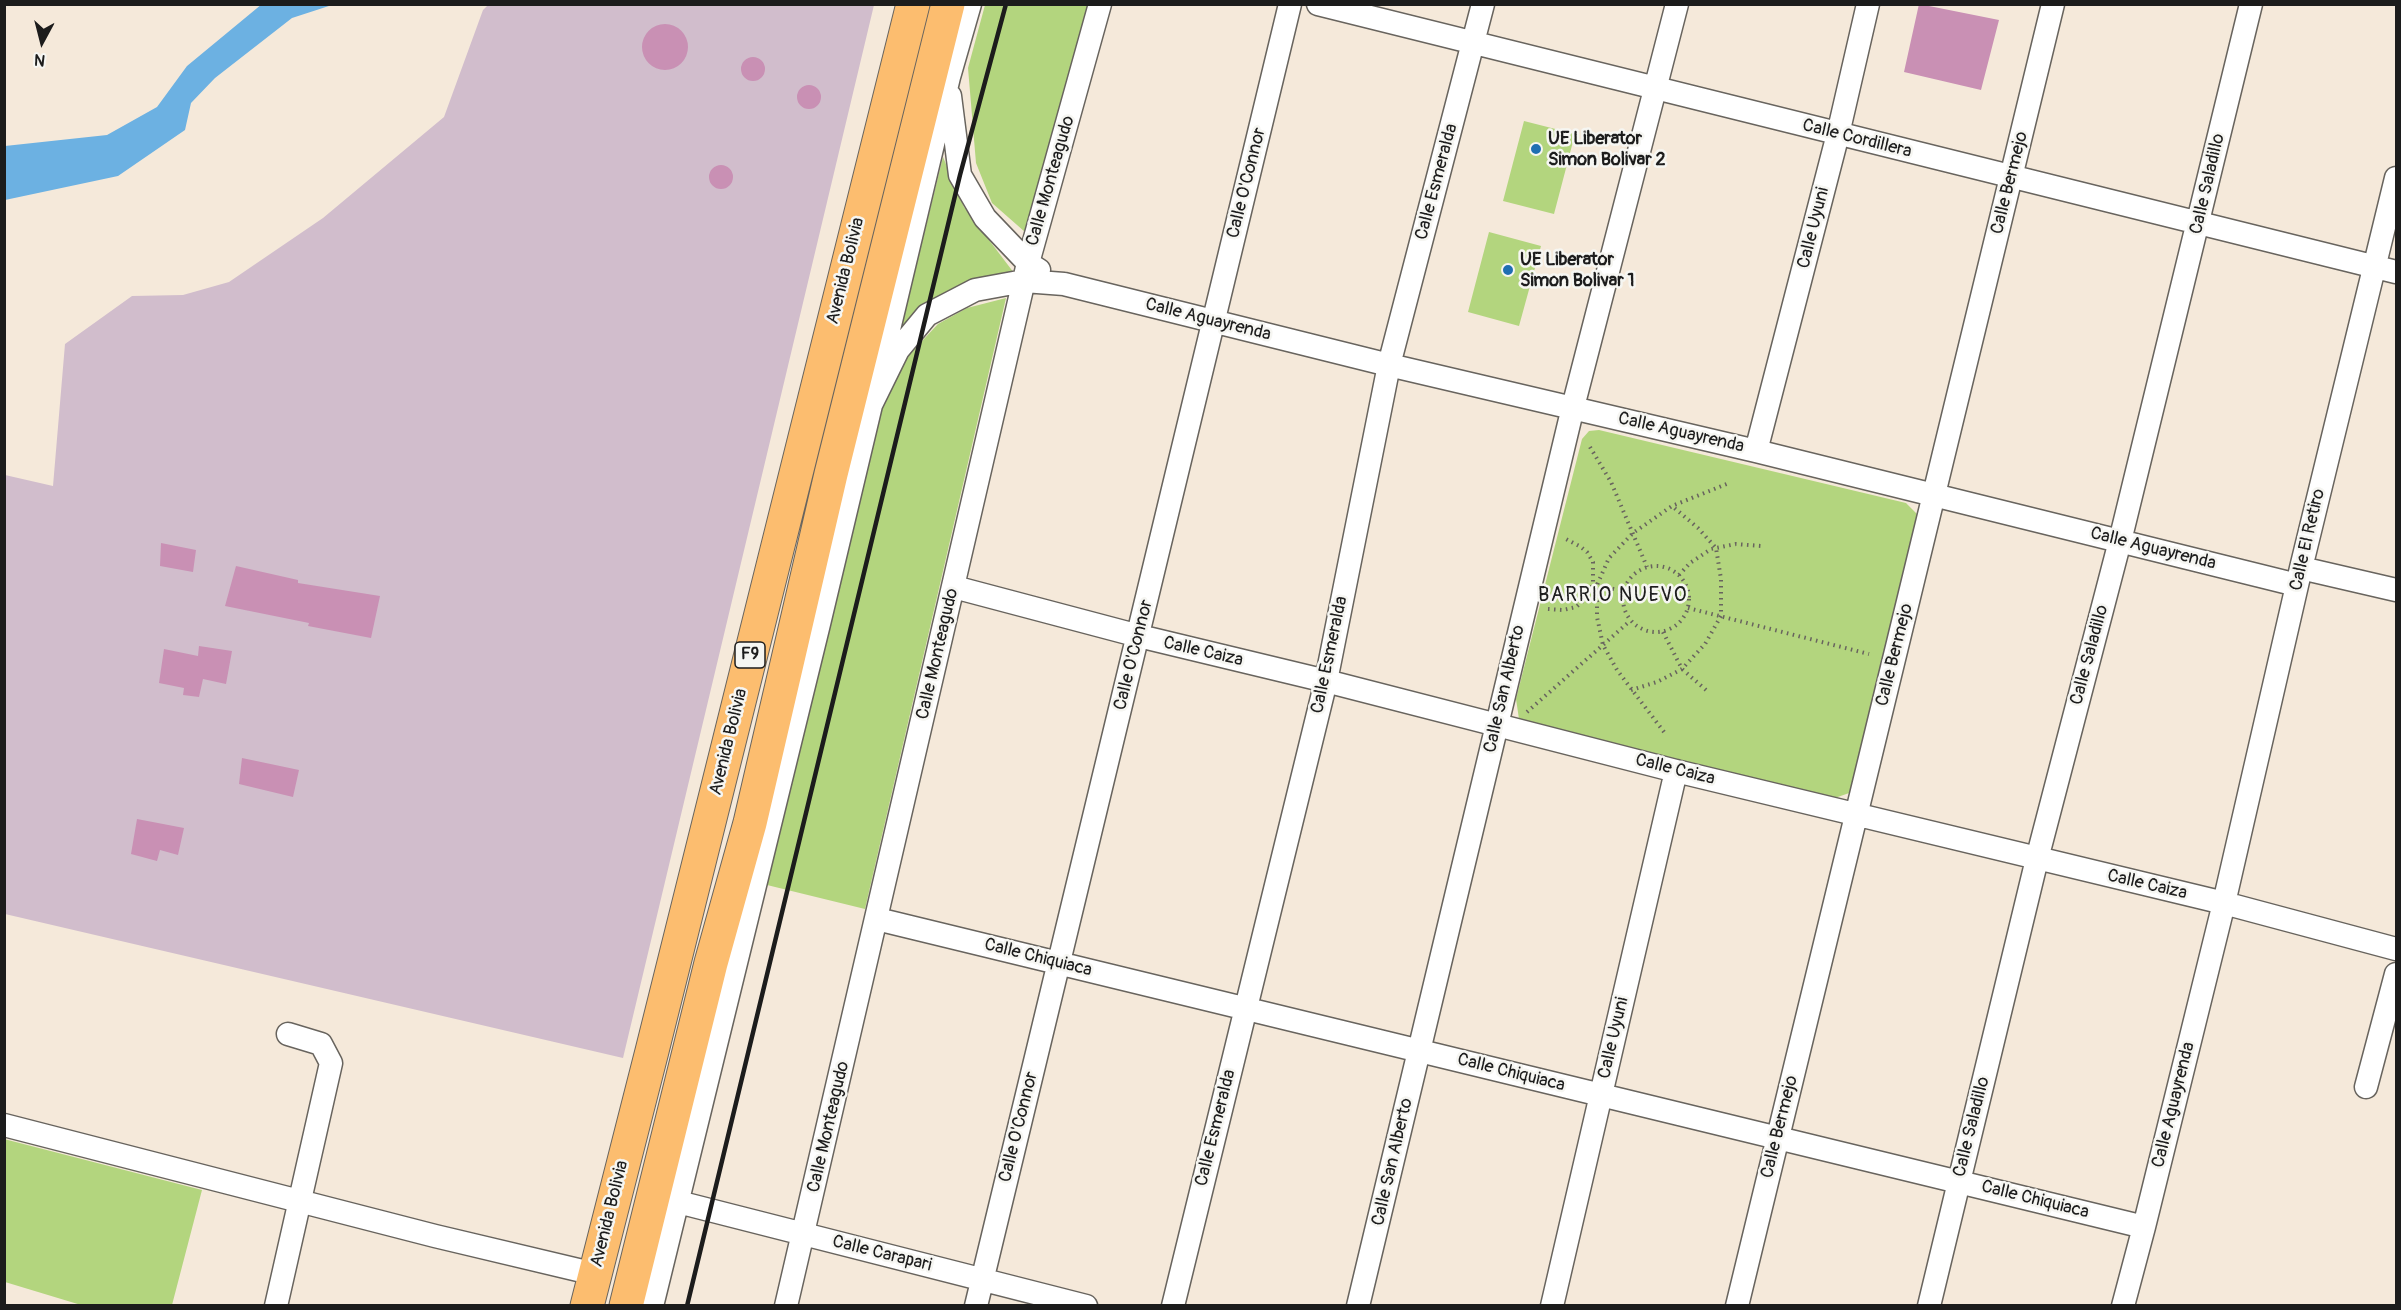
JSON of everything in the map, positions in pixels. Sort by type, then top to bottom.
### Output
[{"type":"highway","name":"Avenida Bolivia","points":[[587,1305],[913,4]]},
{"type":"highway","name":"Avenida Bolivia","points":[[626,1305],[711,963],[750,823],[831,474],[946,14]]},
{"type":"street","points":[[652,1305],[949,77],[970,4]]},
{"type":"street","name":"Calle Monteagudo","points":[[786,1305],[1026,272],[1100,4]]},
{"type":"street","name":"Calle O'Connor","points":[[976,1305],[1290,4]]},
{"type":"street","name":"Calle Cordillera","points":[[1318,4],[1473,45],[2386,269]]},
{"type":"street","name":"Calle Esmeralda","points":[[1173,1305],[1326,681],[1389,365],[1483,4]]},
{"type":"street","name":"Calle San Alberto","points":[[1358,1305],[1573,407],[1677,4]]},
{"type":"street","name":"Calle Uyuni","points":[[1756,451],[1838,134],[1868,4]]},
{"type":"street","name":"Calle Bermejo","points":[[1737,1305],[2053,4]]},
{"type":"street","name":"Calle Saladillo","points":[[1929,1305],[2037,859],[2120,541],[2251,4]]},
{"type":"street","points":[[946,14],[953,131],[960,175],[986,218],[1026,272]]},
{"type":"street","name":"Calle El Retiro","points":[[2224,903],[2299,576],[2386,269],[2397,178]]},
{"type":"street","name":"Calle Aguayrenda","points":[[870,407],[898,350],[927,315],[975,291],[1026,272],[1213,322],[1756,451],[2120,541],[2299,576],[2397,591]]},
{"type":"street","name":"Calle Caiza","points":[[954,587],[1138,636],[1326,681],[1676,771],[2224,903],[2397,949]]},
{"type":"street","name":"Calle Uyuni","points":[[1552,1305],[1676,771]]},
{"type":"street","name":"Calle Aguayrenda","points":[[2123,1305],[2145,1227],[2224,903]]},
{"type":"street","name":"Calle Chiquiaca","points":[[877,919],[2145,1227]]},
{"type":"street","points":[[2366,1086],[2397,974]]},
{"type":"street","points":[[276,1305],[331,1063],[321,1044],[288,1034]]},
{"type":"street","points":[[4,1125],[435,1236],[595,1274]]},
{"type":"street","name":"Calle Carapari","points":[[678,1202],[1086,1305]]},
{"type":"path","points":[[1590,447],[1611,482],[1647,567]]},
{"type":"path","points":[[1548,609],[1563,610],[1576,607],[1586,598],[1610,558],[1633,533],[1672,506],[1729,483]]},
{"type":"path","points":[[1631,690],[1658,682],[1682,669],[1705,644],[1721,616],[1721,579],[1716,548],[1698,528],[1672,506]]},
{"type":"path","points":[[1566,540],[1581,547],[1593,562],[1597,617],[1603,645],[1631,690],[1664,732]]},
{"type":"path","points":[[1679,576],[1690,563],[1716,548],[1736,544],[1761,546]]},
{"type":"path","points":[[1659,566],[1670,569],[1679,576],[1686,585],[1689,596],[1688,608],[1679,623],[1663,632],[1645,631],[1630,621],[1622,602],[1623,591],[1632,576],[1647,567],[1659,566]]},
{"type":"path","points":[[1595,585],[1623,591]]},
{"type":"path","points":[[1688,608],[1869,654]]},
{"type":"path","points":[[1519,719],[1630,621]]},
{"type":"path","points":[[1663,632],[1682,669],[1706,690]]},
{"type":"shaded area","points":[[488,5],[874,5],[623,1058],[5,914],[5,475],[53,486],[65,344],[132,296],[183,295],[229,282],[323,218],[444,117],[483,10]]},
{"type":"green space","points":[[985,5],[1088,5],[1025,232],[992,203],[976,163],[968,68]]},
{"type":"green space","points":[[1524,121],[1575,134],[1554,214],[1503,201]]},
{"type":"green space","points":[[943,157],[964,207],[1014,273],[967,281],[941,297],[901,328]]},
{"type":"green space","points":[[1489,232],[1541,246],[1519,326],[1468,312]]},
{"type":"green space","points":[[1006,298],[865,909],[767,885],[881,407],[908,356],[938,324],[967,308]]},
{"type":"green space","points":[[1599,430],[1906,503],[1917,514],[1852,792],[1832,799],[1519,719],[1516,699],[1582,439],[1589,431]]},
{"type":"green space","points":[[4,1139],[202,1190],[172,1305],[81,1305],[5,1282]]},
{"type":"water","points":[[262,4],[332,5],[292,18],[215,78],[191,103],[185,130],[118,176],[5,200],[5,146],[107,135],[157,107],[187,66]]},
{"type":"building","points":[[1919,4],[1999,20],[1981,90],[1904,72]]},
{"type":"building","points":[[665,24],[674,25],[681,31],[687,38],[687,56],[681,63],[674,69],[665,70],[656,69],[649,63],[643,56],[642,47],[643,38],[649,31],[656,25]]},
{"type":"building","points":[[753,57],[762,60],[765,69],[762,78],[753,81],[744,78],[741,69],[744,60]]},
{"type":"building","points":[[809,85],[818,88],[821,97],[818,106],[809,109],[800,106],[797,97],[800,88]]},
{"type":"building","points":[[721,165],[730,168],[733,177],[730,186],[721,189],[712,186],[709,177],[712,168]]},
{"type":"building","points":[[161,543],[196,550],[193,572],[160,566]]},
{"type":"building","points":[[236,566],[298,580],[298,583],[380,596],[371,638],[225,606]]},
{"type":"building","points":[[199,646],[232,651],[226,684],[203,679],[199,697],[183,695],[184,688],[159,683],[164,649],[198,656]]},
{"type":"building","points":[[242,758],[299,770],[293,797],[239,784]]},
{"type":"building","points":[[137,819],[184,828],[178,855],[160,850],[157,861],[131,854]]},
{"type":"railway","points":[[687,1306],[960,175],[1006,4]]},
{"type":"place","name":"UE Liberator Simon Bolivar 2","points":[[1536,149]]},
{"type":"place","name":"UE Liberator Simon Bolivar 1","points":[[1508,270]]},
{"type":"district","name":"BARRIO NUEVO","points":[[1613,596]]}]
